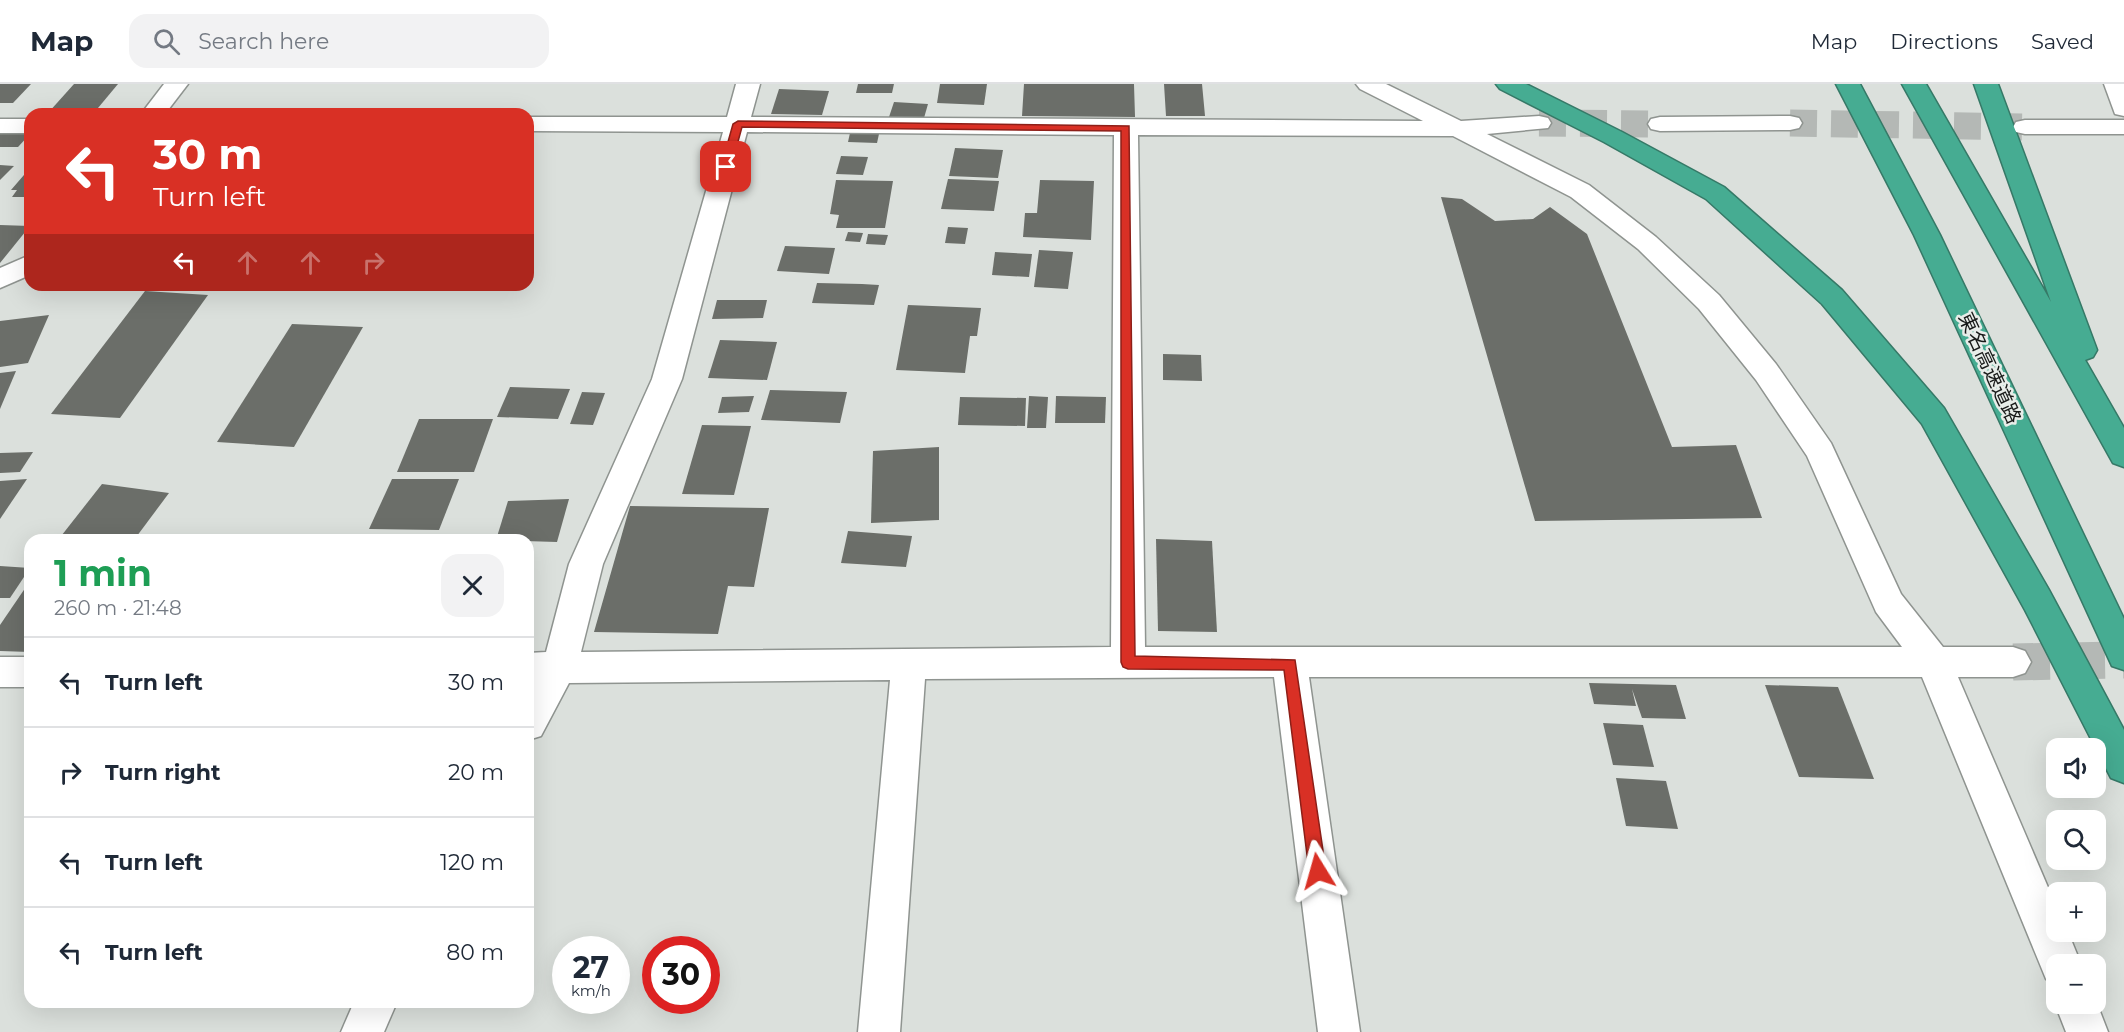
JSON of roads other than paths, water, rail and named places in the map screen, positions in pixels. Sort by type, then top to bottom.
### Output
[{"type":"highway","points":[[1508,84],[1613,137],[1715,193],[1832,297],[1933,416],[2037,600],[2124,766]]},
{"type":"highway","name":"東名高速道路","points":[[1848,84],[1927,235],[2124,655]]},
{"type":"highway","points":[[1914,84],[2120,448]]},
{"type":"highway","points":[[1986,84],[2120,448]]},
{"type":"street","points":[[158,108],[176,84]]},
{"type":"street","points":[[534,702],[543,668],[667,379],[748,84]]},
{"type":"street","points":[[1368,84],[1580,192],[1647,243],[1709,302],[1766,372],[1820,451],[1888,602],[1933,661],[2057,954]]},
{"type":"street","points":[[2116,84],[2124,109]]},
{"type":"street","points":[[534,124],[1458,129],[1539,123]]},
{"type":"street","points":[[1660,124],[1790,123]]},
{"type":"street","points":[[0,126],[24,126]]},
{"type":"street","points":[[2025,127],[2124,127]]},
{"type":"street","points":[[1126,128],[1128,662]]},
{"type":"street","points":[[0,279],[24,267]]},
{"type":"street","points":[[543,668],[1128,662],[1290,664],[2013,662]]},
{"type":"street","points":[[879,1032],[909,663]]},
{"type":"street","points":[[1290,664],[1339,1032]]},
{"type":"street","points":[[0,672],[24,672]]},
{"type":"street","points":[[362,1032],[373,1008]]},
{"type":"street","points":[[2080,1014],[2086,1032]]},
{"type":"tunnel","points":[[1539,123],[1660,124]]},
{"type":"tunnel","points":[[1790,123],[2025,127]]},
{"type":"tunnel","points":[[2013,662],[2124,660]]}]
